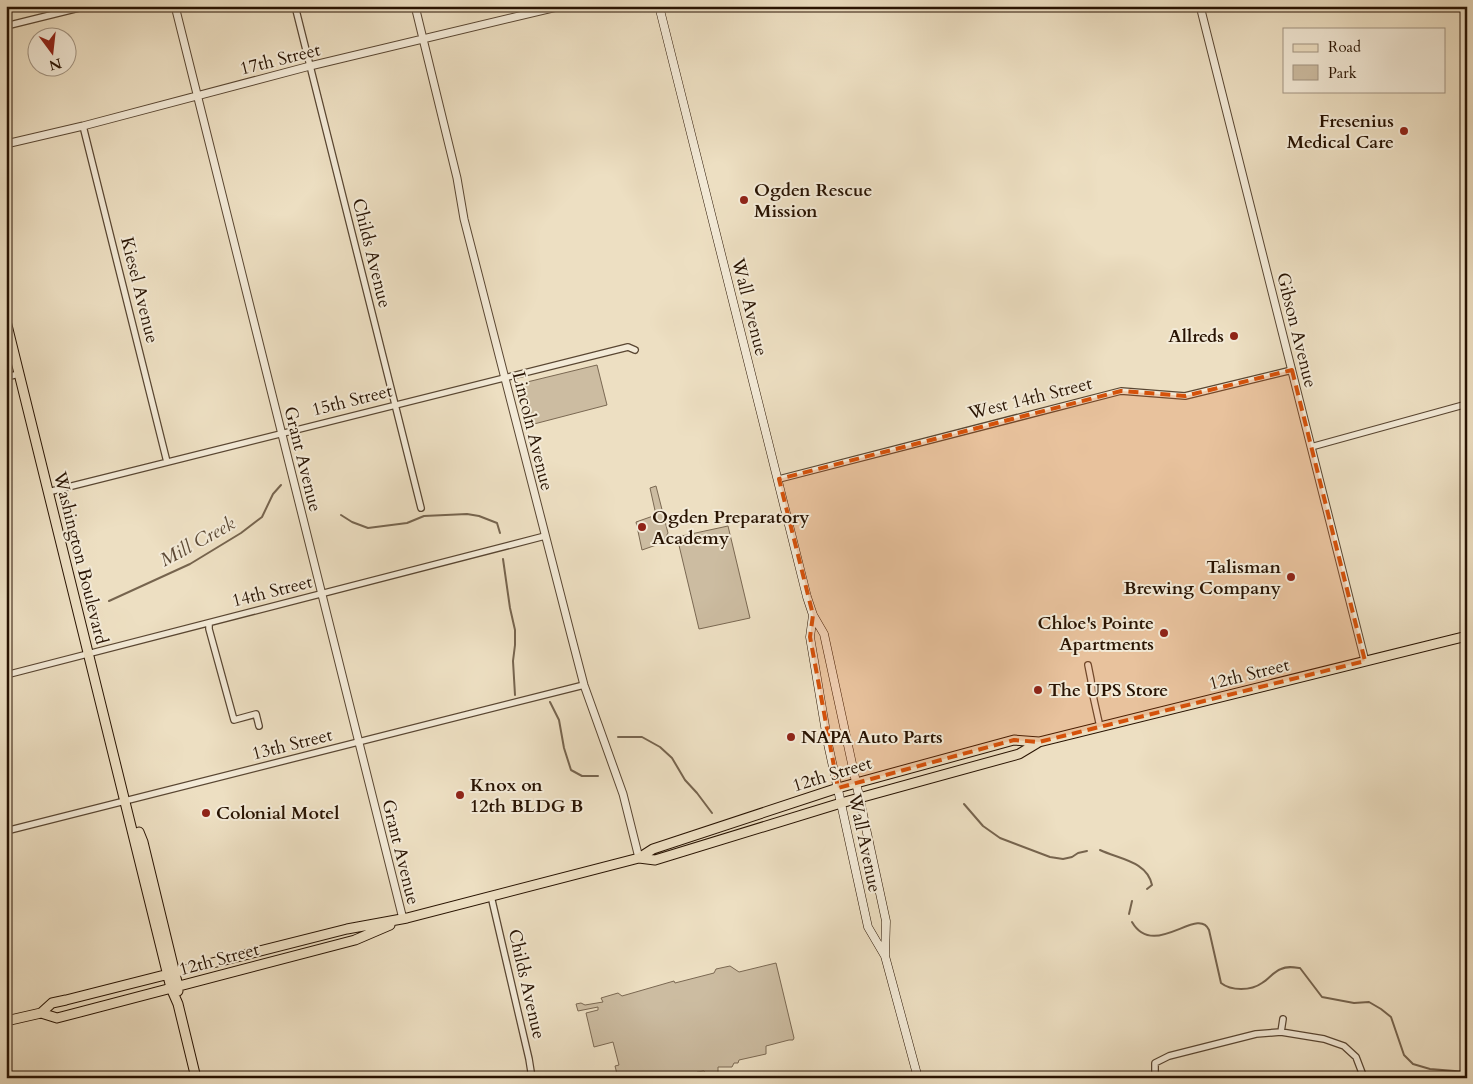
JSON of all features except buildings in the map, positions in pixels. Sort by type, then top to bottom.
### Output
[{"type":"main road","name":"Wall Avenue","points":[[659,6],[813,615],[824,634],[886,921],[885,956]]},
{"type":"main road","name":"Washington Boulevard","points":[[6,321],[126,801],[143,842],[196,1078]]},
{"type":"main road","name":"Wall Avenue","points":[[813,615],[810,637],[828,744],[868,927],[885,956],[918,1078]]},
{"type":"main road","name":"12th Street","points":[[639,858],[655,860],[841,803],[1019,754],[1039,742],[1467,636]]},
{"type":"main road","name":"12th Street","points":[[6,1022],[41,1013],[52,1003],[347,929],[403,919],[639,858],[653,848],[856,782],[1014,740],[1039,742]]},
{"type":"main road","name":"12th Street","points":[[41,1013],[58,1018],[355,940],[403,919]]},
{"type":"street","points":[[6,26],[87,6]]},
{"type":"street","name":"Grant Avenue","points":[[174,6],[403,919]]},
{"type":"street","name":"Childs Avenue","points":[[296,6],[421,508]]},
{"type":"street","name":"Lincoln Avenue","points":[[415,6],[458,178],[464,219],[584,685],[624,794],[639,858]]},
{"type":"street","name":"17th Street","points":[[6,144],[534,10],[561,6]]},
{"type":"street","name":"Gibson Avenue","points":[[1200,6],[1364,662]]},
{"type":"street","name":"Kiesel Avenue","points":[[83,126],[167,462]]},
{"type":"street","name":"15th Street","points":[[48,492],[628,347],[635,350]]},
{"type":"street","name":"West 14th Street","points":[[779,479],[1121,391],[1186,396],[1292,370]]},
{"type":"street","points":[[6,377],[19,374]]},
{"type":"street","points":[[1311,446],[1467,404]]},
{"type":"street","name":"14th Street","points":[[6,675],[545,536]]},
{"type":"street","points":[[209,623],[208,629],[234,720],[256,714],[259,726]]},
{"type":"street","points":[[1088,665],[1100,727]]},
{"type":"street","name":"13th Street","points":[[6,832],[584,685]]},
{"type":"street","name":"Childs Avenue","points":[[491,896],[532,1078]]},
{"type":"street","points":[[1281,1032],[1283,1019]]},
{"type":"street","points":[[1155,1078],[1155,1063],[1169,1056],[1256,1034],[1281,1032],[1324,1039],[1344,1046],[1356,1057],[1364,1078]]},
{"type":"highlighted area","points":[[1292,370],[1365,661],[1039,742],[1014,740],[838,788],[810,637],[813,615],[779,479],[1121,391],[1185,396]]},
{"type":"green space","points":[[597,365],[607,405],[534,424],[523,383]]},
{"type":"green space","points":[[656,486],[668,533],[662,543],[642,550],[636,522],[656,515],[650,488]]},
{"type":"green space","points":[[728,526],[750,618],[699,629],[677,537]]},
{"type":"green space","points":[[776,963],[793,1040],[766,1046],[766,1054],[739,1060],[732,1067],[718,1067],[718,1074],[705,1074],[704,1071],[697,1072],[698,1074],[688,1078],[685,1075],[681,1078],[621,1078],[620,1073],[617,1074],[615,1066],[619,1065],[613,1042],[594,1047],[586,1013],[598,1010],[598,1007],[578,1011],[576,1004],[581,1003],[585,1005],[603,1002],[601,998],[618,993],[622,996],[674,981],[675,983],[714,973],[716,969],[730,966],[739,972]]},
{"type":"waterway","name":"Mill Creek","points":[[109,601],[190,564],[241,533],[262,517],[273,494],[281,485]]},
{"type":"waterway","name":"Mill Creek","points":[[341,515],[352,522],[368,528],[407,523],[424,516],[467,514],[479,516],[497,523],[500,533]]},
{"type":"waterway","name":"Mill Creek","points":[[503,559],[515,630],[513,661],[515,695]]},
{"type":"waterway","name":"Mill Creek","points":[[550,702],[559,720],[564,748],[571,770],[582,776],[598,776]]},
{"type":"waterway","name":"Mill Creek","points":[[618,737],[642,737],[660,747],[672,758],[685,780],[712,813]]},
{"type":"waterway","name":"Mill Creek","points":[[964,804],[983,826],[1000,838],[1050,857],[1063,859],[1087,851]]},
{"type":"waterway","name":"Mill Creek","points":[[1100,850],[1138,866],[1149,877],[1152,885],[1147,889]]},
{"type":"waterway","name":"Mill Creek","points":[[1129,914],[1132,901]]},
{"type":"waterway","name":"Mill Creek","points":[[1132,922],[1141,932],[1152,936],[1163,935],[1195,924],[1203,924],[1209,930],[1221,983],[1225,986],[1235,989],[1252,988],[1283,968],[1300,968],[1322,997],[1354,1003],[1369,1002],[1391,1017],[1404,1055],[1413,1064],[1430,1069],[1467,1072]]},
{"type":"place","name":"Fresenius Medical Care","points":[[1404,131]]},
{"type":"place","name":"Ogden Rescue Mission","points":[[744,200]]},
{"type":"place","name":"Allreds","points":[[1234,336]]},
{"type":"place","name":"Ogden Preparatory Academy","points":[[642,527]]},
{"type":"place","name":"Talisman Brewing Company","points":[[1291,577]]},
{"type":"place","name":"Chloe's Pointe Apartments","points":[[1164,633]]},
{"type":"place","name":"The UPS Store","points":[[1038,690]]},
{"type":"place","name":"NAPA Auto Parts","points":[[791,737]]},
{"type":"place","name":"Knox on 12th BLDG B","points":[[460,795]]},
{"type":"place","name":"Colonial Motel","points":[[206,813]]}]
